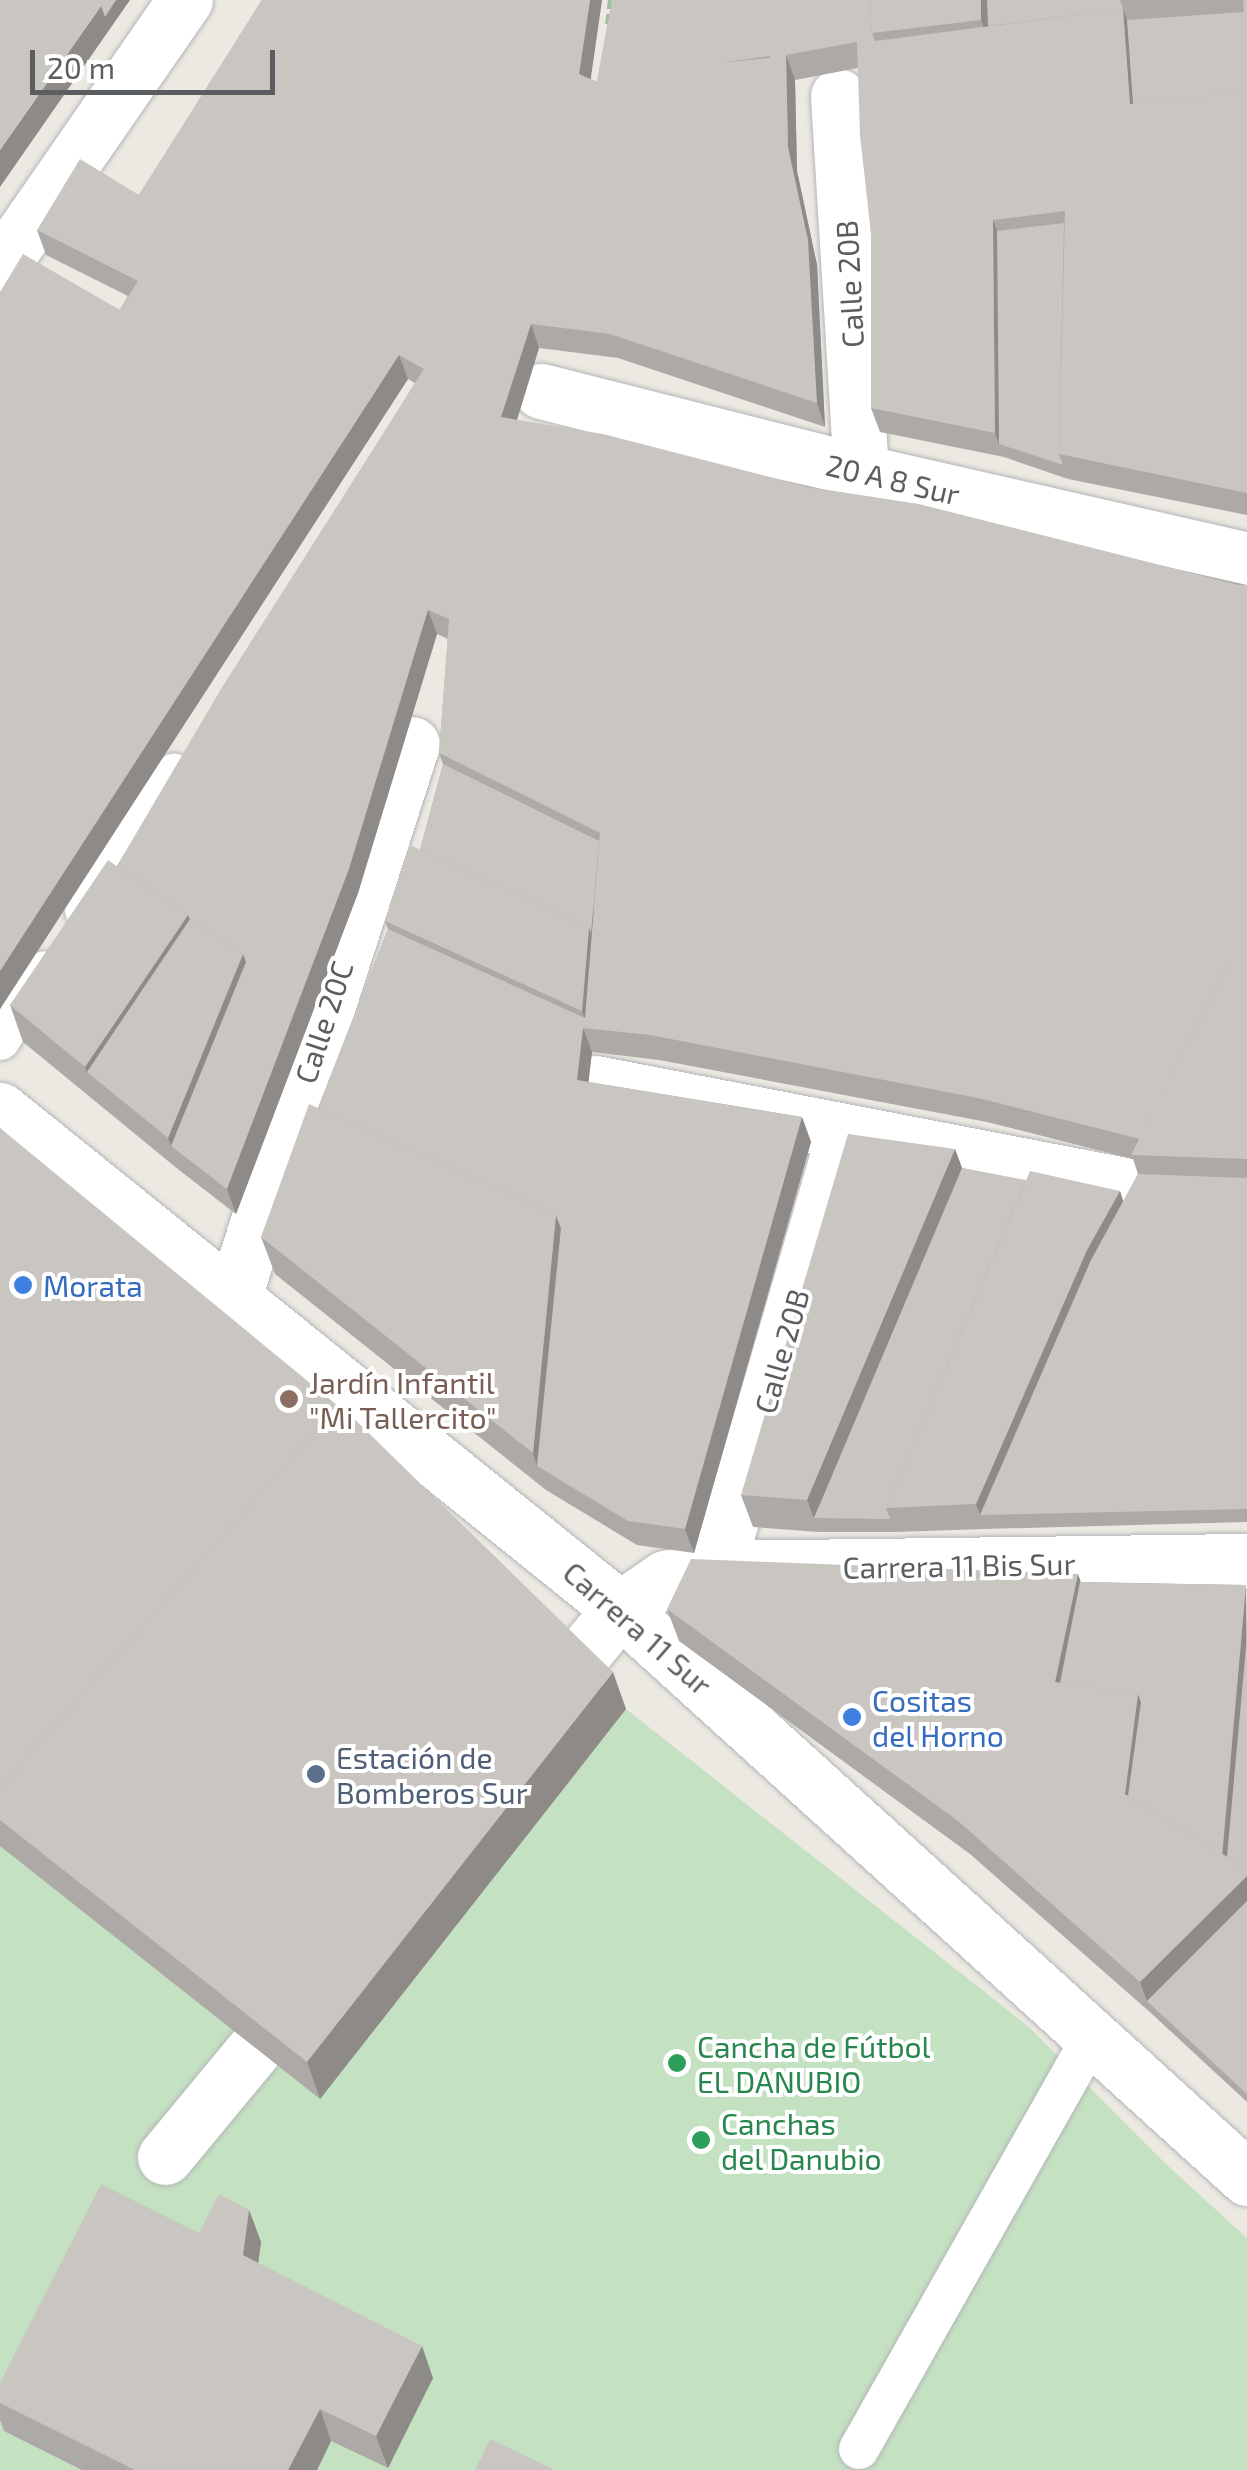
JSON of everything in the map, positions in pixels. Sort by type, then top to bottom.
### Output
[{"type":"street","points":[[0,267],[185,0]]},
{"type":"street","name":"Calle 20B","points":[[838,96],[861,472]]},
{"type":"street","name":"20 A 8 Sur","points":[[541,391],[861,472],[1247,560]]},
{"type":"street","name":"Calle 20C","points":[[233,1300],[412,744]]},
{"type":"street","points":[[595,1082],[844,1134],[1130,1186]]},
{"type":"street","name":"Carrera 11 Sur","points":[[0,1110],[620,1608],[1247,2178]]},
{"type":"street","name":"Calle 20B","points":[[717,1568],[844,1134]]},
{"type":"street","name":"Carrera 11 Bis Sur","points":[[506,1746],[620,1608],[666,1578],[717,1568],[1247,1561]]},
{"type":"street","points":[[165,2157],[329,1959]]},
{"type":"lane","points":[[0,1040],[195,742]]},
{"type":"lane","points":[[859,2449],[1092,2038]]},
{"type":"path","points":[[606,38],[610,0]]},
{"type":"green space","points":[[626,1709],[1029,2027],[1168,2166],[1247,2238],[1247,2470],[0,2470],[0,1839]]},
{"type":"building","points":[[0,0],[92,0],[101,6],[0,150]]},
{"type":"building","points":[[92,0],[116,0],[105,17],[101,6]]},
{"type":"building","points":[[262,0],[590,0],[579,74],[597,82],[612,0],[870,0],[875,41],[1123,9],[1130,104],[1247,92],[1247,493],[1059,454],[1065,211],[993,220],[995,433],[871,408],[871,234],[860,135],[857,42],[786,55],[788,147],[808,240],[817,403],[610,334],[531,324],[501,417],[603,434],[808,487],[919,504],[1247,585],[1247,963],[1228,963],[1140,1139],[978,1098],[650,1035],[583,1028],[577,1080],[802,1117],[685,1529],[628,1521],[537,1466],[561,1228],[556,1215],[318,1108],[388,929],[585,1018],[600,833],[439,753],[449,619],[428,610],[349,869],[227,1189],[171,1146],[246,962],[243,954],[117,866],[221,689],[424,369],[399,355],[0,971],[0,292],[23,254],[120,310],[138,281],[37,230],[80,159],[139,195]]},
{"type":"building","points":[[870,0],[981,0],[981,20],[872,33]]},
{"type":"building","points":[[987,0],[1120,0],[1123,9],[988,26]]},
{"type":"building","points":[[1243,0],[1247,0],[1247,92],[1133,104],[1127,20],[1244,12]]},
{"type":"building","points":[[1064,223],[1059,454],[1063,465],[999,444],[997,231]]},
{"type":"building","points":[[443,764],[599,841],[591,934],[589,927],[420,850]]},
{"type":"building","points":[[410,845],[589,927],[582,1011],[385,921]]},
{"type":"building","points":[[108,860],[188,915],[85,1067],[10,1005]]},
{"type":"building","points":[[190,919],[243,954],[168,1138],[87,1072]]},
{"type":"building","points":[[1228,963],[1247,963],[1247,1159],[1131,1155]]},
{"type":"building","points":[[309,1104],[556,1215],[533,1453],[261,1237]]},
{"type":"building","points":[[0,1128],[338,1406],[0,1787]]},
{"type":"building","points":[[848,1134],[955,1149],[807,1500],[741,1495]]},
{"type":"building","points":[[962,1168],[1026,1180],[886,1508],[890,1519],[814,1518]]},
{"type":"building","points":[[1030,1171],[1120,1191],[1087,1250],[976,1504],[886,1508]]},
{"type":"building","points":[[1138,1174],[1247,1178],[1247,1509],[980,1515],[1091,1260]]},
{"type":"building","name":"Estación de Bomberos Sur","points":[[339,1404],[613,1672],[307,2062],[0,1820],[0,1787]]},
{"type":"building","points":[[691,1559],[1078,1574],[1055,1682],[1138,1694],[1125,1794],[1247,1869],[1247,1876],[1140,1982],[958,1821],[667,1609]]},
{"type":"building","points":[[1080,1582],[1246,1585],[1222,1854],[1128,1796],[1141,1702],[1138,1694],[1060,1683]]},
{"type":"building","points":[[1247,1636],[1247,1869],[1227,1857]]},
{"type":"building","points":[[1247,1901],[1247,2094],[1147,2001]]},
{"type":"building","points":[[101,2184],[199,2233],[219,2194],[249,2210],[243,2255],[422,2346],[376,2436],[320,2409],[288,2470],[135,2470],[0,2403],[0,2383]]},
{"type":"building","points":[[490,2439],[555,2470],[475,2470]]},
{"type":"place","name":"Morata","points":[[23,1285]]},
{"type":"place","name":"Jardín Infantil \"Mi Tallercito\"","points":[[289,1399]]},
{"type":"place","name":"Cositas del Horno","points":[[852,1717]]},
{"type":"place","name":"Estación de Bomberos Sur","points":[[316,1774]]},
{"type":"place","name":"Cancha de Fútbol EL DANUBIO","points":[[677,2063]]},
{"type":"place","name":"Canchas del Danubio","points":[[701,2140]]}]
